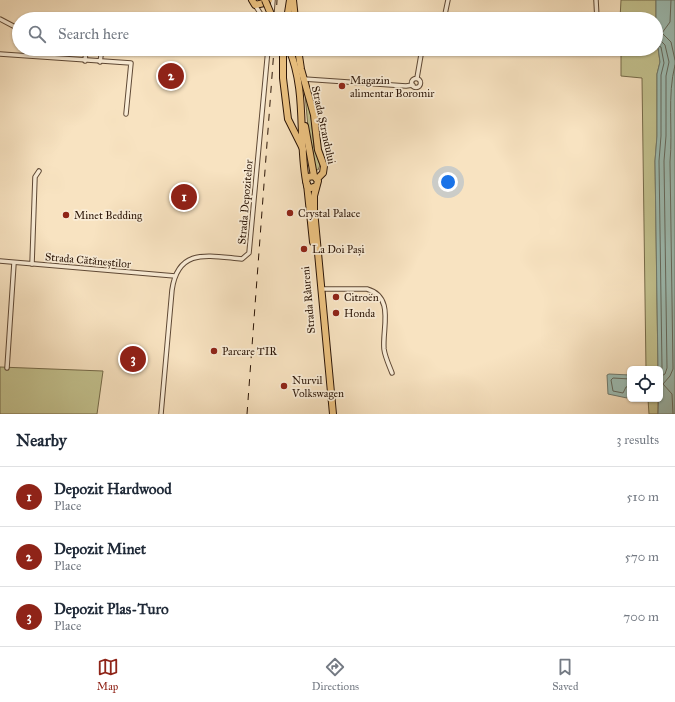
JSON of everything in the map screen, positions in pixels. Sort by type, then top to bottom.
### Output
[{"type":"main road","points":[[265,0],[269,12]]},
{"type":"main road","points":[[253,2],[264,3],[269,0]]},
{"type":"main road","points":[[289,12],[292,0]]},
{"type":"main road","points":[[292,0],[294,12]]},
{"type":"main road","points":[[283,56],[282,73],[288,121],[303,150]]},
{"type":"main road","points":[[291,56],[298,77],[302,113],[316,178]]},
{"type":"main road","name":"Strada Ștrandului","points":[[299,56],[312,108],[317,145],[324,166],[322,175],[316,178]]},
{"type":"main road","name":"Strada Râureni","points":[[302,113],[303,150],[329,414]]},
{"type":"main road","points":[[316,178],[310,176],[306,182],[311,188],[316,186]]},
{"type":"main road","name":"Strada Râureni","points":[[316,178],[314,210],[333,414]]},
{"type":"street","points":[[272,12],[273,0]]},
{"type":"street","points":[[445,12],[448,0]]},
{"type":"street","points":[[596,0],[597,12]]},
{"type":"street","points":[[253,2],[259,12]]},
{"type":"street","points":[[0,19],[12,25]]},
{"type":"street","points":[[0,54],[12,55]]},
{"type":"street","points":[[24,56],[131,63],[126,114]]},
{"type":"street","points":[[85,56],[85,61]]},
{"type":"street","points":[[100,62],[101,56]]},
{"type":"street","name":"Strada Depozitelor","points":[[161,414],[172,290],[175,276],[183,264],[195,256],[242,259],[249,252],[267,56]]},
{"type":"street","points":[[413,85],[413,80],[417,78],[421,56]]},
{"type":"street","points":[[304,79],[406,86],[413,85],[416,87],[420,85],[421,82],[417,78]]},
{"type":"street","points":[[32,264],[35,177],[39,171]]},
{"type":"street","name":"Strada Cătăneștilor","points":[[0,261],[175,276]]},
{"type":"street","points":[[7,368],[14,263]]},
{"type":"street","points":[[321,289],[367,289],[374,291],[381,296],[385,316],[384,352],[392,373]]},
{"type":"shaded area","points":[[621,0],[656,0],[656,12],[620,12]]},
{"type":"shaded area","points":[[621,56],[659,56],[660,62],[657,74],[657,136],[655,161],[658,366],[646,366],[642,78],[621,76]]},
{"type":"shaded area","points":[[305,94],[311,116],[314,147],[320,165],[318,170],[315,169],[309,138]]},
{"type":"shaded area","points":[[0,367],[103,371],[97,414],[0,414]]},
{"type":"shaded area","points":[[648,402],[658,402],[658,414],[649,414]]},
{"type":"water","points":[[656,0],[675,0],[675,414],[658,414],[659,402],[663,402],[663,366],[658,366],[655,161],[657,136],[657,74],[660,62],[659,56],[663,56],[663,12],[656,12]]},
{"type":"water","points":[[607,375],[627,375],[627,398],[608,394]]},
{"type":"railway","points":[[276,12],[277,0]]},
{"type":"railway","points":[[247,414],[273,56]]},
{"type":"place","name":"Depozit Minet","points":[[171,76]]},
{"type":"place","name":"Magazin alimentar Boromir","points":[[342,86]]},
{"type":"place","name":"Depozit Hardwood","points":[[184,197]]},
{"type":"place","name":"Crystal Palace","points":[[290,213]]},
{"type":"place","name":"Minet Bedding","points":[[66,215]]},
{"type":"place","name":"La Doi Pași","points":[[304,249]]},
{"type":"place","name":"Citroën","points":[[336,297]]},
{"type":"place","name":"Honda","points":[[336,313]]},
{"type":"place","name":"Parcare TIR","points":[[214,351]]},
{"type":"place","name":"Depozit Plas-Turo","points":[[133,359]]},
{"type":"place","name":"Nurvil Volkswagen","points":[[284,386]]}]
